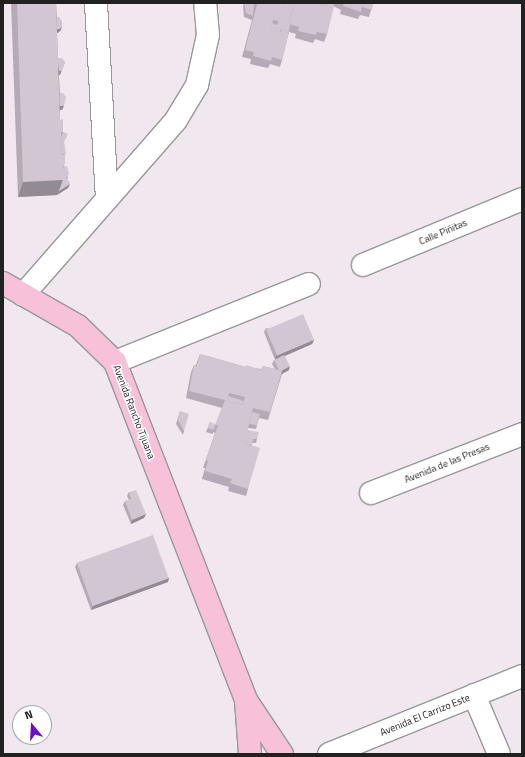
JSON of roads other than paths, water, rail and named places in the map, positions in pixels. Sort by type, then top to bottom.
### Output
[{"type":"main road","name":"Avenida Rancho Tijuana","points":[[3,283],[78,326],[115,362],[246,700],[282,754]]},
{"type":"main road","name":"Avenida Rancho Tijuana","points":[[246,700],[250,754]]},
{"type":"street","points":[[96,3],[107,199]]},
{"type":"street","points":[[23,295],[176,120],[197,86],[208,35],[205,3]]},
{"type":"street","name":"Calle Piñitas","points":[[363,265],[522,199]]},
{"type":"street","points":[[115,362],[309,284]]},
{"type":"street","name":"Avenida de las Presas","points":[[371,493],[522,434]]},
{"type":"street","name":"Avenida El Carrizo Este","points":[[329,754],[522,676]]},
{"type":"street","points":[[474,695],[499,754]]}]
